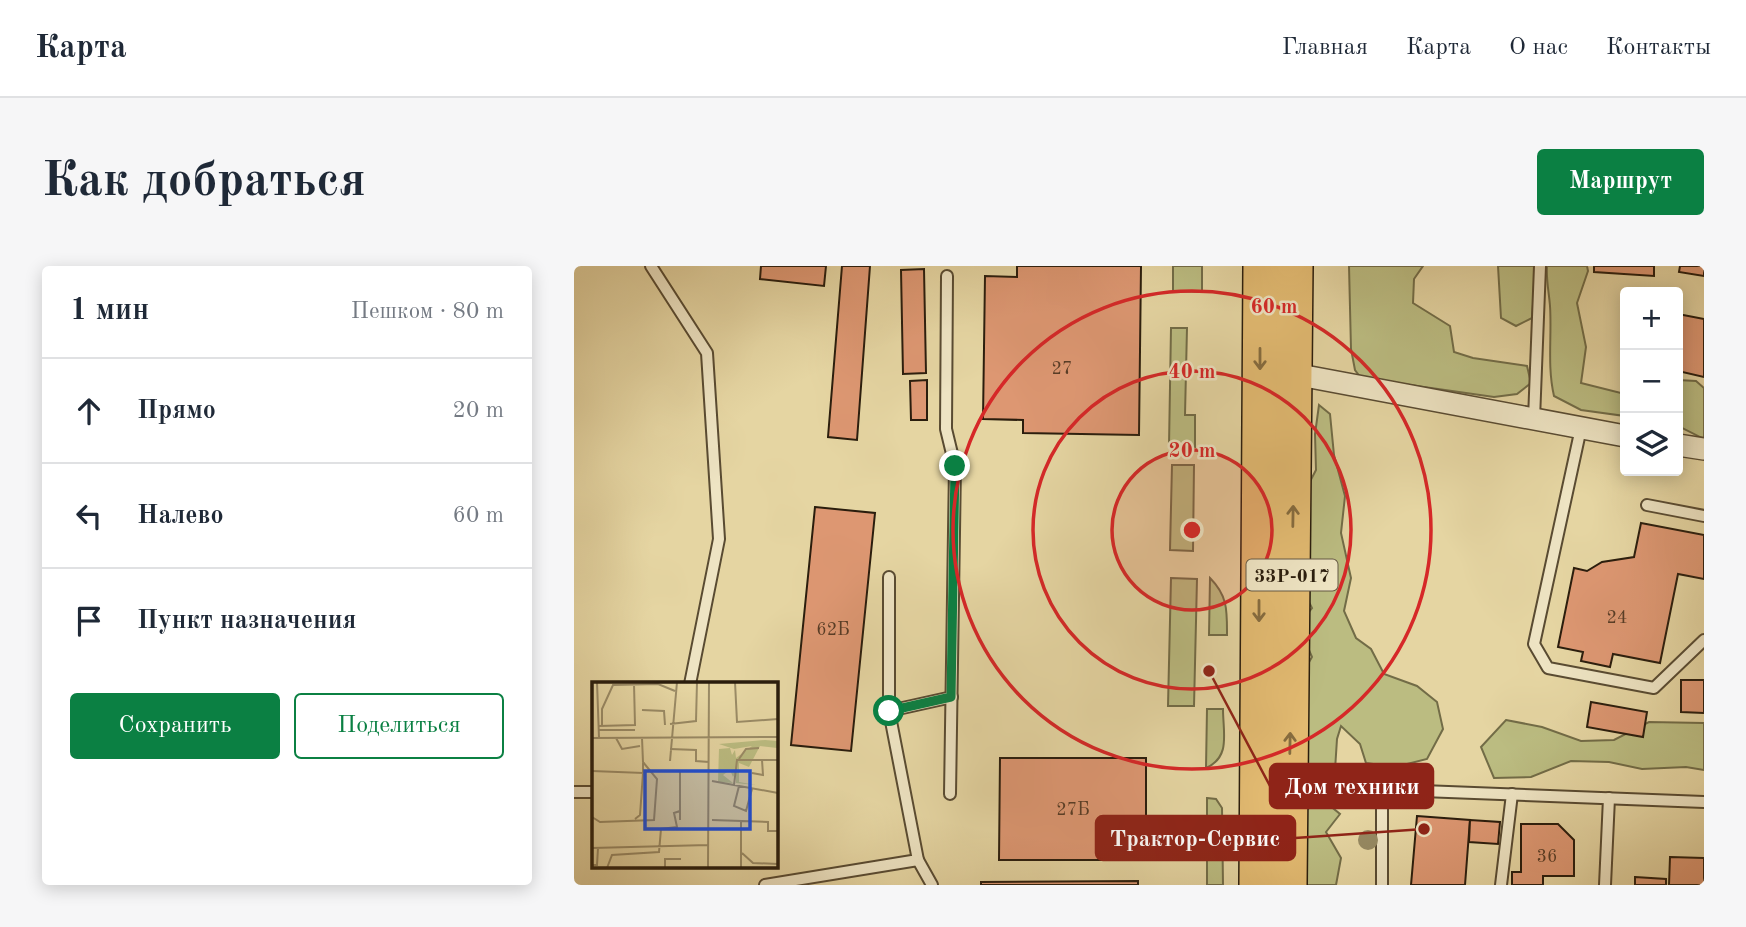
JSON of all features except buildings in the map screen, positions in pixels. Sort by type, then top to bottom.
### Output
[{"type":"highway","name":"33Р-017","points":[[1257,885],[1261,266]]},
{"type":"highway","name":"33Р-017","points":[[1289,885],[1295,266]]},
{"type":"street","points":[[1294,374],[1620,435]]},
{"type":"street","points":[[1683,446],[1704,449]]},
{"type":"lane","points":[[651,266],[707,353],[719,539],[690,682]]},
{"type":"lane","points":[[1534,419],[1540,266]]},
{"type":"lane","points":[[947,276],[946,429],[955,466],[950,794]]},
{"type":"lane","points":[[1581,428],[1534,644],[1548,668],[1654,688],[1704,640]]},
{"type":"lane","points":[[1647,505],[1704,516]]},
{"type":"lane","points":[[888,577],[889,711],[918,860],[932,885]]},
{"type":"lane","points":[[889,711],[951,697]]},
{"type":"lane","points":[[1290,786],[1704,802]]},
{"type":"lane","points":[[1382,789],[1382,885]]},
{"type":"lane","points":[[574,792],[592,792]]},
{"type":"lane","points":[[1501,885],[1512,794]]},
{"type":"lane","points":[[1605,885],[1609,798]]},
{"type":"lane","points":[[765,885],[918,860]]},
{"type":"green space","points":[[1173,266],[1202,266],[1202,292],[1173,291]]},
{"type":"green space","points":[[1349,266],[1423,266],[1414,279],[1413,303],[1450,326],[1454,352],[1473,358],[1527,366],[1531,383],[1517,394],[1494,397],[1361,378],[1355,370],[1351,349]]},
{"type":"green space","points":[[1498,266],[1536,266],[1532,318],[1516,326],[1501,318]]},
{"type":"green space","points":[[1547,266],[1587,266],[1588,271],[1577,303],[1586,347],[1581,383],[1620,393],[1620,415],[1581,410],[1554,396]]},
{"type":"green space","points":[[1171,328],[1187,328],[1185,415],[1195,415],[1195,447],[1169,446]]},
{"type":"green space","points":[[1683,380],[1696,381],[1704,388],[1704,439],[1683,428]]},
{"type":"green space","points":[[1319,405],[1330,414],[1334,455],[1345,496],[1341,533],[1351,578],[1344,611],[1356,638],[1371,649],[1384,674],[1417,686],[1437,702],[1443,729],[1427,759],[1395,767],[1366,763],[1360,744],[1341,726],[1337,739],[1335,770],[1304,772],[1297,683],[1312,657],[1298,625],[1312,608],[1299,582],[1305,491],[1316,470],[1315,434]]},
{"type":"green space","points":[[1172,465],[1194,465],[1193,551],[1170,550]]},
{"type":"green space","points":[[1171,578],[1197,579],[1194,706],[1168,706]]},
{"type":"green space","points":[[1210,578],[1223,598],[1227,635],[1209,635]]},
{"type":"green space","points":[[1207,709],[1223,709],[1224,743],[1219,758],[1206,768]]},
{"type":"green space","points":[[1506,720],[1542,727],[1581,741],[1614,740],[1649,722],[1704,723],[1704,770],[1686,767],[1642,769],[1609,762],[1571,761],[1531,777],[1494,778],[1481,747]]},
{"type":"green space","points":[[1207,798],[1216,799],[1222,808],[1223,885],[1207,885]]},
{"type":"green space","points":[[1323,800],[1340,814],[1326,832],[1341,858],[1336,885],[1298,885],[1301,813]]},
{"type":"place","name":"Дом техники","points":[[1209,671]]},
{"type":"place","name":"Трактор-Сервис","points":[[1424,829]]},
{"type":"route","points":[[889,711],[951,697],[955,466]]}]
